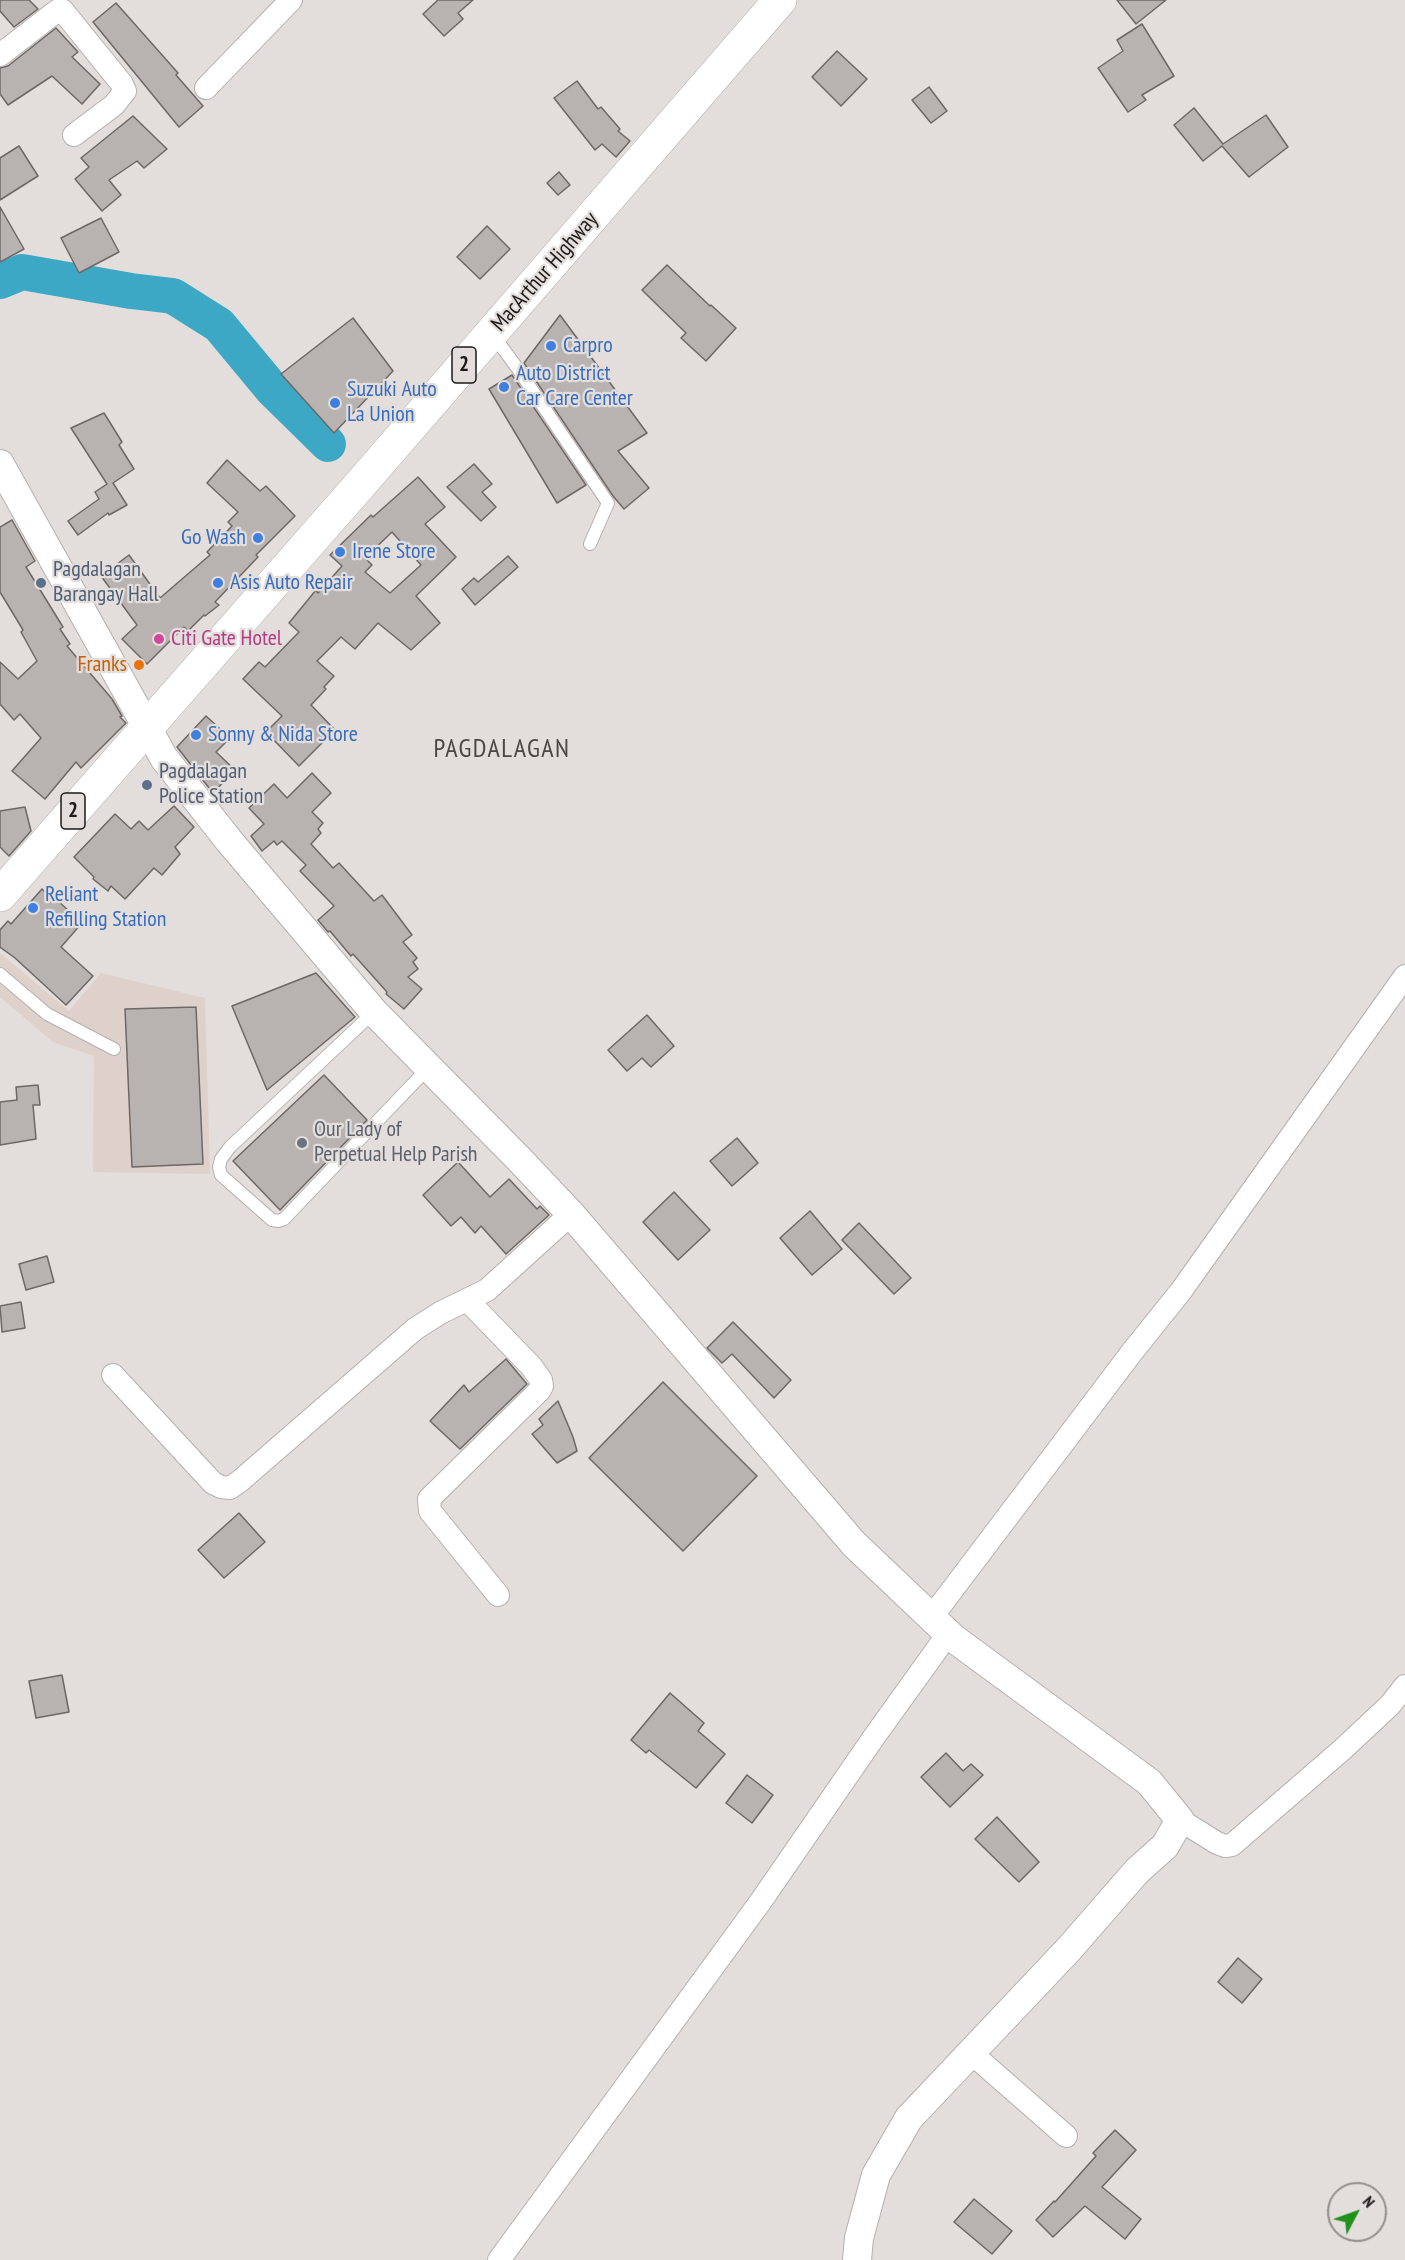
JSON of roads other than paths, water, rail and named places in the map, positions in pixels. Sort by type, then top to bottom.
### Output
[{"type":"highway","name":"MacArthur Highway","points":[[0,895],[780,0]]},
{"type":"street","points":[[206,88],[291,0]]},
{"type":"street","points":[[0,55],[47,7],[63,11],[122,84],[125,91],[114,105],[74,135]]},
{"type":"street","points":[[0,464],[164,758],[230,842],[374,1012],[571,1214],[854,1544],[939,1626],[1149,1782],[1180,1820],[1225,1846],[1232,1845],[1343,1749],[1390,1705],[1405,1686]]},
{"type":"street","points":[[498,2260],[761,1901],[874,1737],[939,1626],[1132,1352],[1181,1291],[1405,975]]},
{"type":"street","points":[[113,1375],[213,1483],[230,1488],[415,1329],[488,1290],[571,1214]]},
{"type":"street","points":[[468,1301],[531,1366],[541,1380],[542,1386],[429,1499],[430,1511],[498,1595]]},
{"type":"street","points":[[857,2260],[859,2238],[876,2175],[909,2118],[1069,1949],[1137,1871],[1165,1846],[1180,1820]]},
{"type":"street","points":[[970,2052],[1066,2136]]},
{"type":"lane","points":[[492,333],[608,503],[590,544]]},
{"type":"lane","points":[[0,974],[47,1014],[114,1049]]},
{"type":"lane","points":[[374,1012],[230,1147],[221,1159],[219,1167],[221,1175],[272,1220],[284,1219],[429,1067]]},
{"type":"waterway","points":[[0,281],[22,272],[173,296],[219,325],[273,390],[328,444]]},
{"type":"place","name":"Carpro","points":[[551,346]]},
{"type":"place","name":"Auto District Car Care Center","points":[[504,387]]},
{"type":"place","name":"Suzuki Auto La Union","points":[[335,403]]},
{"type":"place","name":"Go Wash","points":[[258,538]]},
{"type":"place","name":"Irene Store","points":[[340,552]]},
{"type":"place","name":"Pagdalagan Barangay Hall","points":[[41,583]]},
{"type":"place","name":"Asis Auto Repair","points":[[218,583]]},
{"type":"place","name":"Citi Gate Hotel","points":[[159,639]]},
{"type":"place","name":"Franks","points":[[139,665]]},
{"type":"place","name":"Sonny & Nida Store","points":[[196,735]]},
{"type":"place","name":"Pagdalagan Police Station","points":[[147,785]]},
{"type":"place","name":"Reliant Refilling Station","points":[[33,908]]},
{"type":"place","name":"Our Lady of Perpetual Help Parish","points":[[302,1143]]},
{"type":"district","name":"PAGDALAGAN","points":[[502,750]]}]
